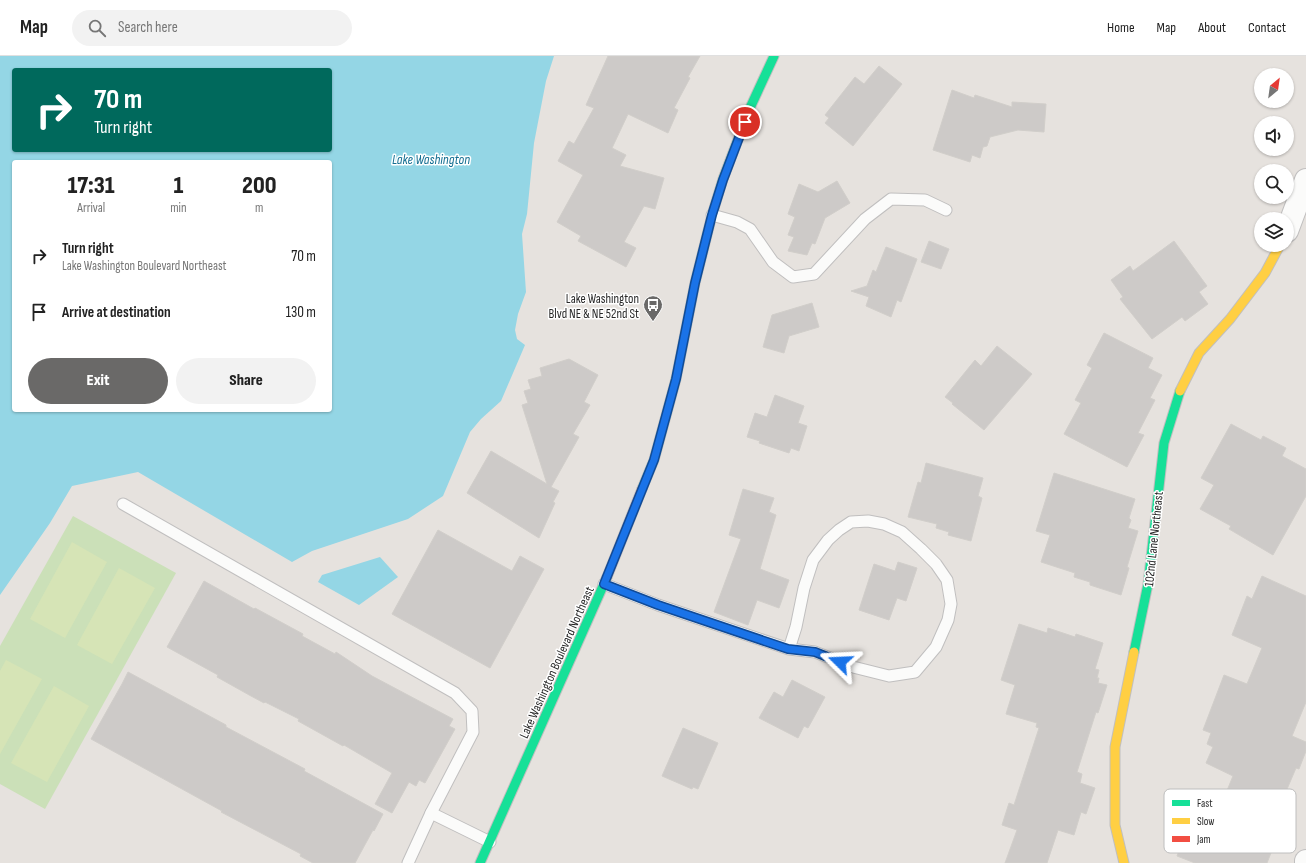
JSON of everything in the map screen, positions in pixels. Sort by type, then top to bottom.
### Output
[{"type":"main road","name":"Lake Washington Boulevard Northeast","points":[[480,863],[604,584],[654,460],[676,379],[695,283],[712,215],[725,172],[750,108],[774,56]]},
{"type":"main road","name":"102nd Lane Northeast","points":[[1124,863],[1115,825],[1115,747],[1148,584],[1164,443],[1179,394],[1199,353],[1230,319],[1261,279],[1276,252]]},
{"type":"street","points":[[1294,212],[1306,180]]},
{"type":"lane","points":[[712,215],[738,222],[750,229],[773,262],[793,277],[814,274],[865,219],[891,199],[924,200],[946,210]]},
{"type":"lane","points":[[123,504],[455,693],[472,711],[473,732],[431,813],[408,863]]},
{"type":"lane","points":[[604,584],[658,605],[788,649],[815,652],[853,667],[889,676],[915,672],[936,647],[948,620],[951,604],[947,580],[936,564],[902,532],[884,524],[868,521],[851,522],[828,540],[813,560],[804,588],[796,627],[788,649]]},
{"type":"lane","points":[[431,813],[490,842]]},
{"type":"green space","points":[[73,516],[176,573],[45,809],[0,784],[0,646]]},
{"type":"green space","points":[[72,542],[107,562],[65,638],[30,619]]},
{"type":"green space","points":[[119,568],[155,588],[112,664],[77,645]]},
{"type":"green space","points":[[6,660],[42,679],[0,754],[0,671]]},
{"type":"green space","points":[[54,686],[89,706],[47,782],[11,763]]},
{"type":"water","name":"Lake Washington","points":[[0,56],[554,56],[546,81],[534,143],[527,214],[522,234],[526,292],[518,314],[515,330],[517,339],[525,345],[501,401],[481,419],[470,432],[443,496],[408,519],[312,551],[292,562],[138,472],[72,486],[50,523],[0,595]]},
{"type":"water","points":[[380,557],[398,577],[359,605],[318,582],[322,575]]},
{"type":"building","points":[[608,56],[700,56],[688,77],[690,78],[674,108],[678,110],[668,133],[628,114],[612,148],[626,155],[620,166],[664,178],[655,209],[644,206],[624,242],[636,248],[626,267],[578,241],[581,236],[557,222],[583,175],[558,161],[569,141],[574,144],[594,108],[586,105]]},
{"type":"building","points":[[879,66],[902,84],[853,146],[825,123],[829,118],[825,115],[855,77],[864,84]]},
{"type":"building","points":[[952,90],[974,98],[975,95],[1012,107],[1012,102],[1046,104],[1044,132],[1018,130],[990,137],[987,146],[983,147],[980,158],[972,155],[970,162],[933,150]]},
{"type":"building","points":[[837,181],[850,203],[825,218],[815,244],[812,243],[807,255],[788,251],[794,237],[788,235],[795,217],[788,214],[799,184],[818,192]]},
{"type":"building","points":[[929,241],[949,249],[941,269],[921,262]]},
{"type":"building","points":[[1174,241],[1207,286],[1199,292],[1208,304],[1185,321],[1182,317],[1152,339],[1120,299],[1123,297],[1111,280],[1130,266],[1133,271]]},
{"type":"building","points":[[886,247],[917,259],[901,302],[897,300],[891,317],[866,306],[869,297],[851,291],[867,286],[873,270],[876,272]]},
{"type":"building","points":[[812,303],[819,327],[789,336],[784,353],[763,347],[772,315]]},
{"type":"building","points":[[1104,333],[1153,358],[1148,368],[1162,375],[1150,398],[1155,400],[1138,433],[1144,435],[1127,467],[1064,434],[1081,403],[1075,400],[1092,368],[1087,365]]},
{"type":"building","points":[[997,346],[1032,374],[984,430],[945,397],[975,360],[981,366]]},
{"type":"building","points":[[569,359],[598,375],[584,402],[590,405],[573,434],[579,437],[551,487],[559,491],[553,502],[555,503],[539,538],[467,493],[491,451],[547,484],[522,405],[528,403],[524,391],[531,389],[528,380],[542,376],[540,368]]},
{"type":"building","points":[[775,395],[804,406],[798,423],[807,426],[799,451],[791,448],[789,453],[759,443],[760,441],[747,437],[755,413],[767,417]]},
{"type":"building","points":[[1231,424],[1261,440],[1263,436],[1286,448],[1282,456],[1306,469],[1306,496],[1273,555],[1229,529],[1231,526],[1200,509],[1214,485],[1201,478]]},
{"type":"building","points":[[926,463],[983,478],[978,496],[982,498],[971,541],[948,535],[949,532],[936,528],[937,524],[908,517],[918,482],[921,483]]},
{"type":"building","points":[[1054,473],[1135,499],[1129,518],[1131,520],[1128,528],[1138,531],[1127,567],[1129,568],[1121,595],[1090,585],[1090,582],[1074,577],[1075,573],[1041,562],[1050,535],[1036,531]]},
{"type":"building","points":[[743,489],[774,498],[769,512],[776,515],[760,569],[789,580],[779,608],[757,600],[748,625],[714,612],[741,539],[729,535]]},
{"type":"building","points":[[438,530],[512,571],[520,556],[544,569],[490,668],[392,614]]},
{"type":"building","points":[[898,562],[917,568],[906,601],[897,598],[889,620],[859,610],[874,564],[895,571]]},
{"type":"building","points":[[1262,576],[1306,596],[1306,702],[1292,736],[1306,742],[1306,751],[1299,769],[1296,768],[1287,789],[1228,789],[1233,776],[1206,763],[1213,747],[1207,744],[1211,733],[1203,730],[1224,675],[1247,684],[1262,648],[1232,635],[1247,596],[1252,599]]},
{"type":"building","points":[[204,581],[303,634],[302,636],[335,654],[336,652],[372,676],[453,719],[449,726],[455,729],[425,783],[419,780],[416,786],[409,782],[392,813],[375,804],[392,773],[344,745],[343,746],[298,721],[299,719],[265,702],[264,703],[217,677],[218,675],[167,647]]},
{"type":"building","points":[[1019,624],[1047,633],[1048,628],[1075,637],[1076,634],[1103,643],[1095,669],[1099,670],[1097,678],[1099,678],[1098,683],[1107,685],[1098,713],[1096,712],[1077,772],[1082,774],[1080,783],[1095,788],[1086,814],[1081,812],[1074,835],[1058,830],[1047,863],[1005,863],[1017,830],[1002,825],[1009,803],[1014,805],[1039,728],[1036,727],[1037,723],[1006,714],[1015,685],[1001,680]]},
{"type":"building","points":[[128,672],[226,725],[226,727],[305,769],[304,771],[383,814],[355,863],[313,863],[300,856],[301,854],[221,812],[222,811],[91,739]]},
{"type":"building","points":[[792,680],[825,697],[808,728],[804,726],[798,738],[759,718],[774,692],[783,697]]},
{"type":"building","points":[[683,728],[718,743],[698,789],[693,787],[692,789],[662,776]]},
{"type":"building","points":[[1178,853],[1271,853],[1267,863],[1195,863],[1177,856]]},
{"type":"traffic: fast","points":[[642,489],[654,460],[676,379],[695,283],[712,215],[723,179],[750,108],[774,56]]},
{"type":"traffic: fast","points":[[1134,652],[1148,584],[1164,443],[1180,391]]},
{"type":"traffic: fast","points":[[480,863],[607,577]]},
{"type":"traffic: slow","points":[[1180,391],[1199,353],[1230,319],[1265,273],[1276,252]]},
{"type":"traffic: slow","points":[[1124,863],[1115,825],[1115,747],[1134,652]]},
{"type":"traffic: jam","points":[[607,577],[642,489]]},
{"type":"place","name":"Lake Washington Blvd NE & NE 52nd St","points":[[653,322]]},
{"type":"route","points":[[745,122],[723,180],[712,215],[695,283],[676,379],[654,460],[604,584],[658,605],[788,649],[815,652],[840,662]]}]
